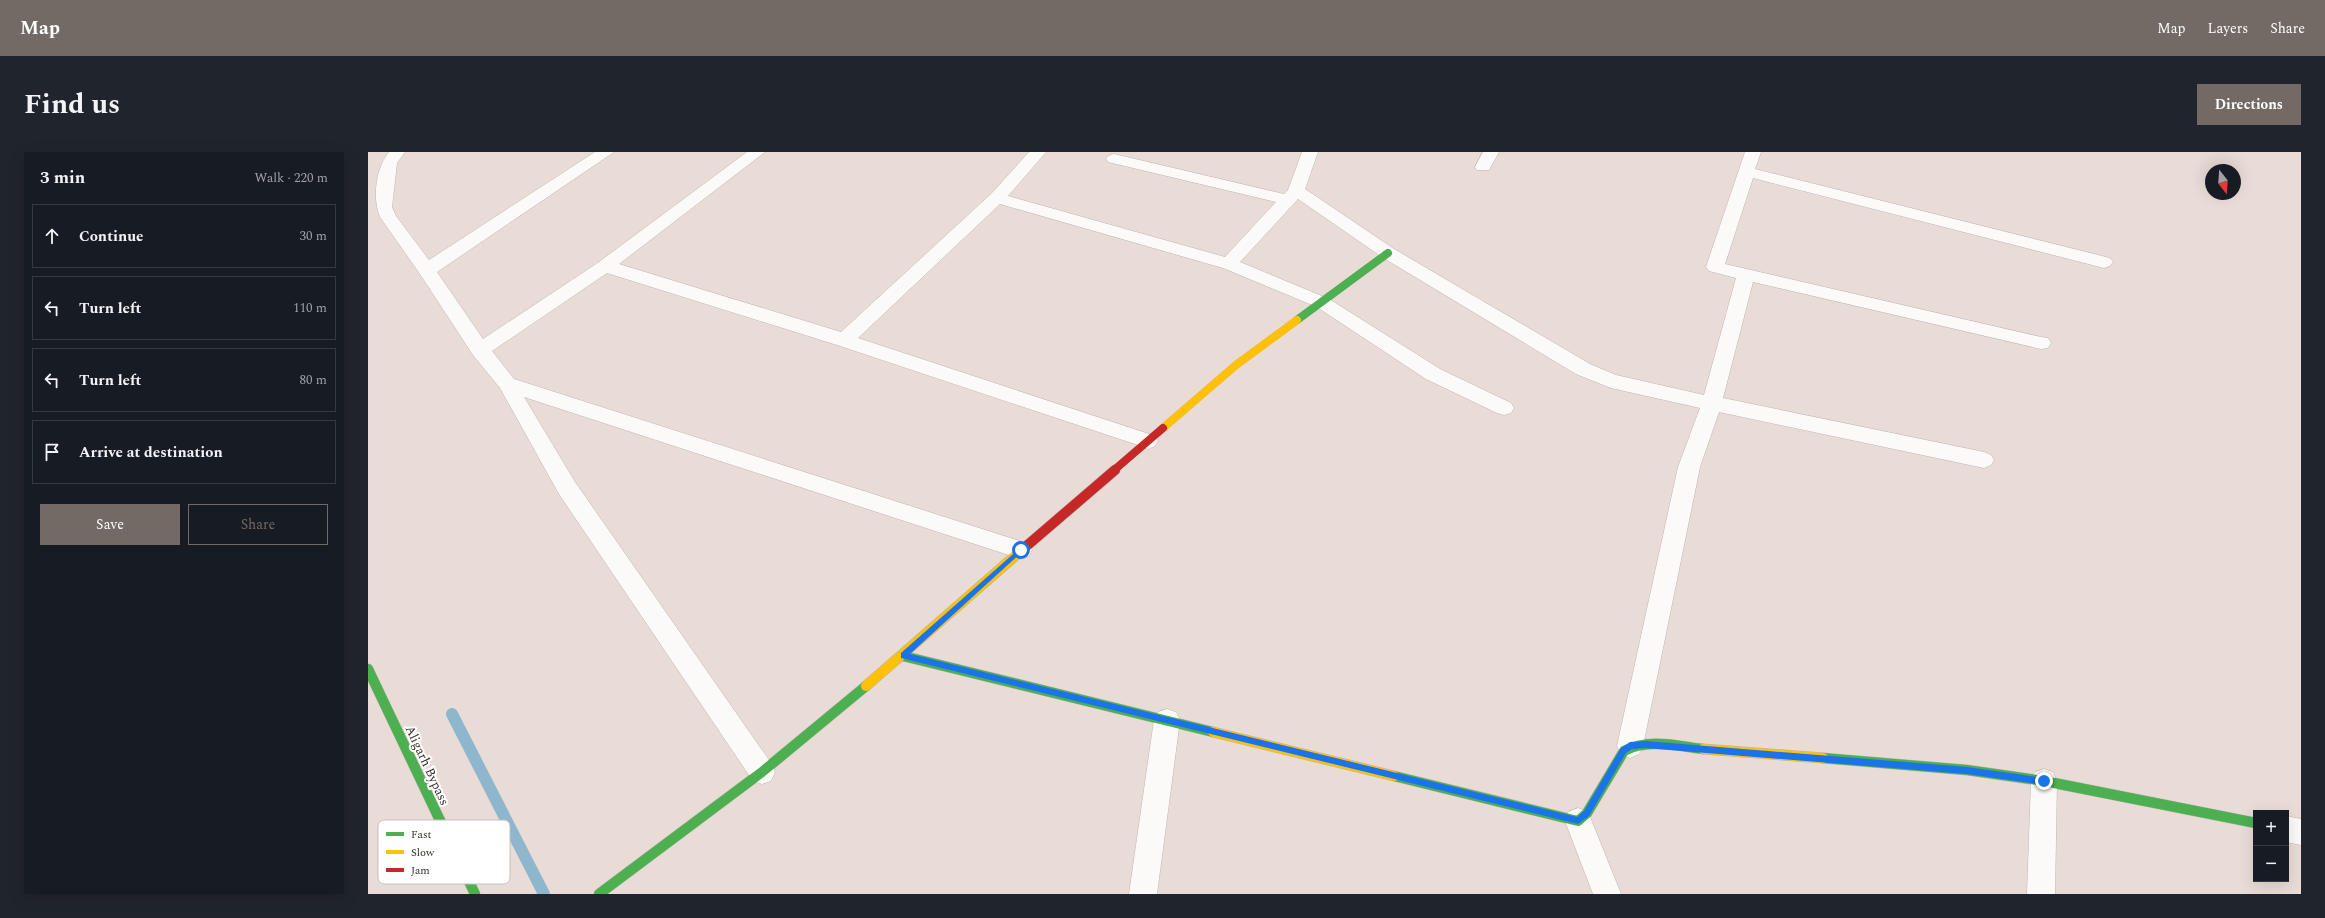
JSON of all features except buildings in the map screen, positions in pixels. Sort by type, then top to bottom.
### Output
[{"type":"main road","points":[[599,894],[762,772],[903,656],[1021,550],[1236,365],[1323,303],[1388,253]]},
{"type":"main road","points":[[903,656],[1578,821],[1586,813],[1624,751],[1630,746],[1645,744],[1967,770],[2044,781],[2253,822]]},
{"type":"main road","name":"Aligarh Bypass","points":[[368,669],[440,820]]},
{"type":"main road","name":"Aligarh Bypass","points":[[470,884],[475,894]]},
{"type":"street","points":[[397,152],[389,162],[384,207],[388,218],[427,270],[480,350],[507,384],[568,488],[762,772]]},
{"type":"street","points":[[427,270],[606,152]]},
{"type":"street","points":[[480,350],[605,266],[757,152]]},
{"type":"street","points":[[844,340],[997,198],[1038,152]]},
{"type":"street","points":[[1229,264],[1292,195],[1310,152]]},
{"type":"street","points":[[1483,167],[1491,152]]},
{"type":"street","points":[[1753,152],[1748,172],[1715,267],[2041,343]]},
{"type":"street","points":[[1114,159],[1292,195],[1583,369],[1611,381],[1984,460]]},
{"type":"street","points":[[1748,172],[2104,262]]},
{"type":"street","points":[[997,198],[1229,264],[1323,303],[1433,374],[1504,408]]},
{"type":"street","points":[[605,266],[844,340],[1148,441]]},
{"type":"street","points":[[1630,746],[1689,467],[1712,403],[1746,275]]},
{"type":"street","points":[[507,384],[1021,550]]},
{"type":"street","points":[[1143,894],[1167,720]]},
{"type":"street","points":[[2041,894],[2044,781]]},
{"type":"street","points":[[1578,821],[1606,894]]},
{"type":"street","points":[[2289,830],[2301,832]]},
{"type":"waterway","points":[[452,714],[506,820]]},
{"type":"waterway","points":[[510,827],[544,894]]},
{"type":"traffic: fast","points":[[1297,320],[1388,253]]},
{"type":"traffic: fast","points":[[903,656],[1213,732]]},
{"type":"traffic: fast","points":[[368,669],[440,820]]},
{"type":"traffic: fast","points":[[599,894],[762,772],[866,686]]},
{"type":"traffic: fast","points":[[1394,776],[1578,821],[1587,813],[1624,751],[1631,747],[1650,744],[1703,749]]},
{"type":"traffic: fast","points":[[1823,758],[1967,770],[2044,781],[2253,822]]},
{"type":"traffic: fast","points":[[470,884],[475,894]]},
{"type":"traffic: slow","points":[[1163,428],[1236,365],[1297,320]]},
{"type":"traffic: slow","points":[[866,686],[1023,549]]},
{"type":"traffic: slow","points":[[1213,732],[1394,776]]},
{"type":"traffic: slow","points":[[1703,749],[1823,758]]},
{"type":"traffic: jam","points":[[1023,549],[1163,428]]},
{"type":"route","points":[[1021,550],[903,656],[1508,803],[1564,819],[1578,821],[1586,813],[1624,751],[1630,746],[1645,744],[1967,770],[2044,781]]}]
